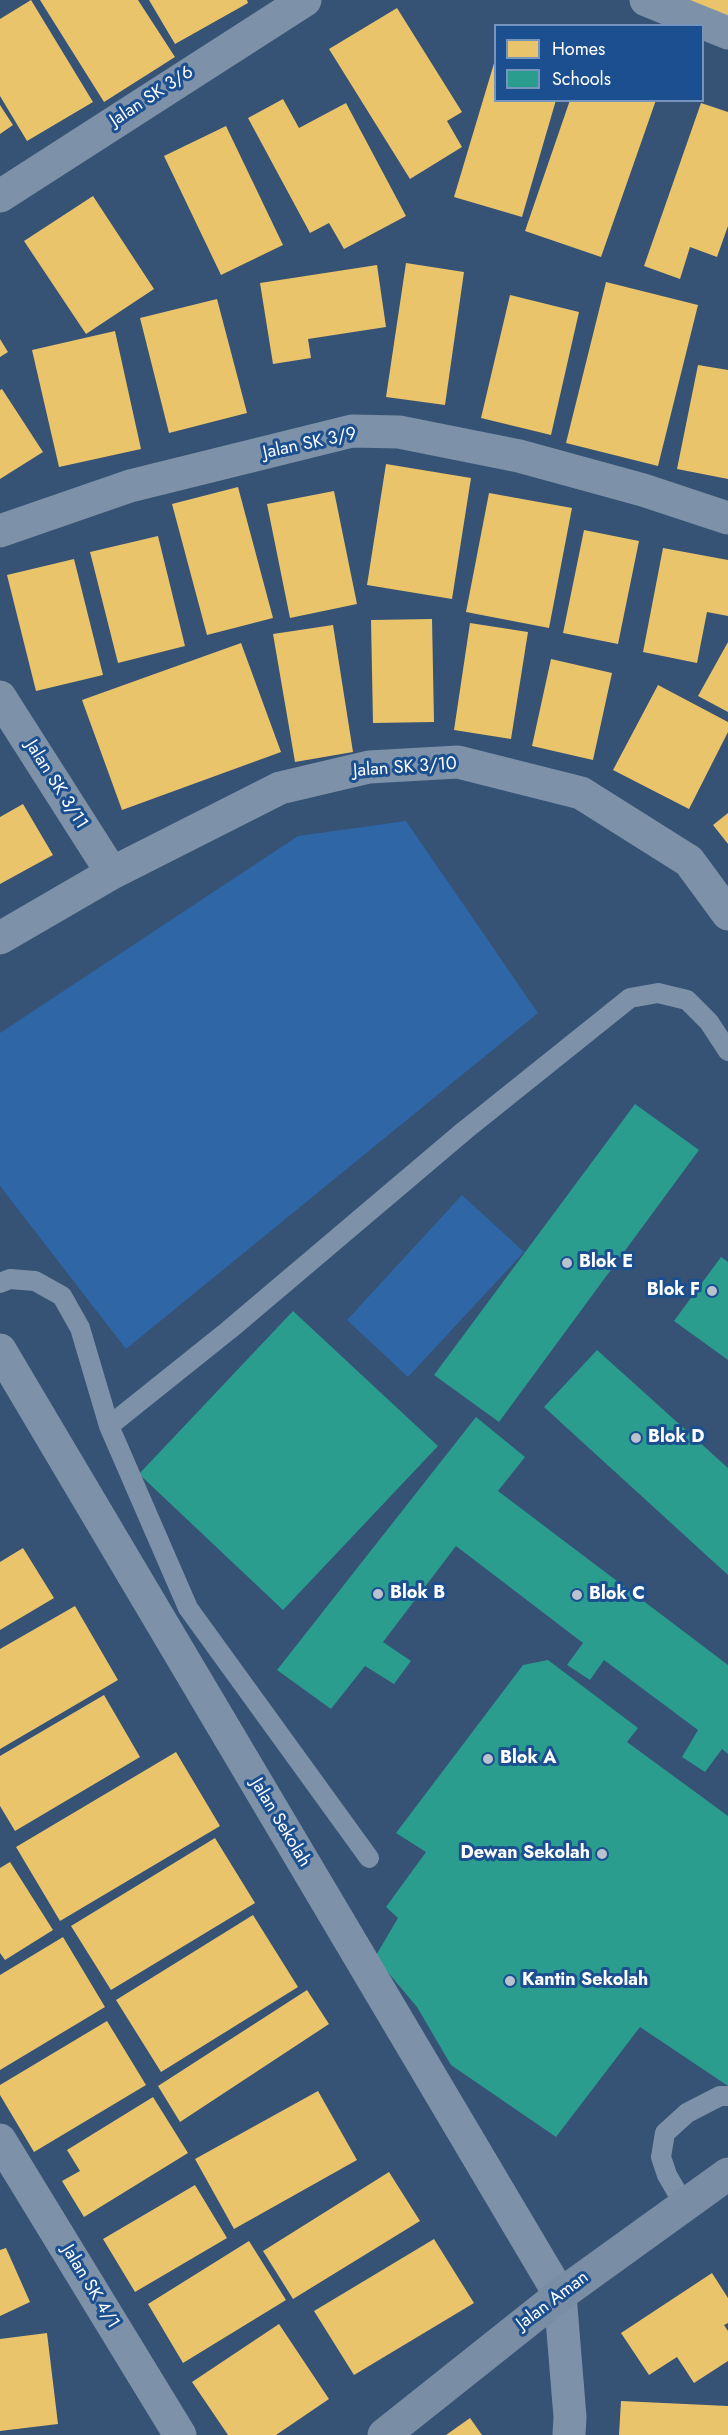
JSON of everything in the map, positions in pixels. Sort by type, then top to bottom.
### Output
[{"type":"street","name":"Jalan SK 3/6","points":[[0,196],[305,0]]},
{"type":"street","points":[[646,0],[728,33]]},
{"type":"street","name":"Jalan SK 3/9","points":[[0,531],[130,486],[352,432],[399,432],[519,456],[643,490],[728,518]]},
{"type":"street","name":"Jalan SK 3/11","points":[[0,697],[112,873]]},
{"type":"street","name":"Jalan SK 3/10","points":[[0,938],[112,873],[280,788],[369,767],[458,762],[581,793],[689,861],[728,914]]},
{"type":"street","name":"Jalan Sekolah","points":[[0,1350],[560,2295]]},
{"type":"street","name":"Jalan SK 4/1","points":[[0,2140],[180,2435]]},
{"type":"street","name":"Jalan Aman","points":[[384,2435],[560,2295],[728,2174]]},
{"type":"street","points":[[560,2295],[570,2417],[569,2435]]},
{"type":"lane","points":[[109,1426],[229,1330],[464,1131],[630,998],[658,993],[687,1000],[710,1022],[728,1051]]},
{"type":"lane","points":[[0,1283],[10,1279],[35,1281],[62,1296],[80,1328],[109,1426],[188,1608],[369,1858]]},
{"type":"lane","points":[[685,2206],[667,2175],[661,2157],[665,2133],[687,2113],[720,2096],[728,2096]]},
{"type":"shaded area","points":[[406,821],[538,1013],[126,1349],[0,1186],[0,1033],[298,836]]},
{"type":"shaded area","points":[[462,1195],[524,1252],[408,1377],[347,1320]]},
{"type":"building: Homes","points":[[31,0],[93,102],[27,141],[0,96],[0,19]]},
{"type":"building: Homes","points":[[40,0],[138,0],[175,57],[104,102]]},
{"type":"building: Homes","points":[[149,0],[247,0],[248,3],[175,44]]},
{"type":"building: Homes","points":[[673,0],[728,0],[728,22]]},
{"type":"building: Homes","points":[[397,8],[462,112],[447,121],[462,147],[410,179],[329,49]]},
{"type":"building: Homes","points":[[494,63],[494,102],[555,102],[522,217],[454,197]]},
{"type":"building: Homes","points":[[283,99],[299,128],[346,103],[406,216],[344,249],[329,223],[310,233],[248,118]]},
{"type":"building: Homes","points":[[569,102],[655,102],[601,257],[525,231]]},
{"type":"building: Homes","points":[[701,103],[728,112],[728,226],[717,257],[690,247],[680,279],[644,266]]},
{"type":"building: Homes","points":[[0,105],[13,125],[0,134]]},
{"type":"building: Homes","points":[[226,126],[283,245],[221,275],[164,156]]},
{"type":"building: Homes","points":[[93,196],[154,289],[86,334],[24,241]]},
{"type":"building: Homes","points":[[406,263],[464,272],[445,405],[386,397]]},
{"type":"building: Homes","points":[[377,265],[386,327],[308,339],[311,358],[273,364],[260,283]]},
{"type":"building: Homes","points":[[606,282],[698,305],[658,466],[566,443]]},
{"type":"building: Homes","points":[[510,295],[579,312],[551,435],[481,418]]},
{"type":"building: Homes","points":[[217,299],[247,413],[169,433],[140,318]]},
{"type":"building: Homes","points":[[115,331],[141,449],[59,467],[32,350]]},
{"type":"building: Homes","points":[[0,339],[8,352],[0,357]]},
{"type":"building: Homes","points":[[698,365],[728,370],[728,479],[677,469]]},
{"type":"building: Homes","points":[[2,389],[43,452],[0,479],[0,390]]},
{"type":"building: Homes","points":[[386,464],[471,478],[452,599],[367,585]]},
{"type":"building: Homes","points":[[238,487],[273,618],[207,635],[172,504]]},
{"type":"building: Homes","points":[[334,491],[357,604],[290,618],[267,504]]},
{"type":"building: Homes","points":[[489,493],[572,508],[549,628],[466,612]]},
{"type":"building: Homes","points":[[584,530],[639,541],[618,644],[563,633]]},
{"type":"building: Homes","points":[[158,536],[185,646],[118,663],[90,552]]},
{"type":"building: Homes","points":[[663,548],[728,560],[728,616],[707,612],[697,663],[643,652]]},
{"type":"building: Homes","points":[[74,559],[103,675],[36,691],[7,575]]},
{"type":"building: Homes","points":[[432,619],[434,722],[373,723],[371,620]]},
{"type":"building: Homes","points":[[470,623],[528,632],[511,739],[454,730]]},
{"type":"building: Homes","points":[[333,625],[353,752],[295,762],[273,634]]},
{"type":"building: Homes","points":[[728,642],[728,712],[698,696]]},
{"type":"building: Homes","points":[[241,643],[281,752],[122,810],[82,700]]},
{"type":"building: Homes","points":[[551,659],[612,673],[593,760],[532,746]]},
{"type":"building: Homes","points":[[658,685],[728,722],[728,732],[689,809],[613,770]]},
{"type":"building: Homes","points":[[23,804],[53,855],[0,884],[0,817]]},
{"type":"building: Homes","points":[[728,813],[728,844],[713,825]]},
{"type":"building: Homes","points":[[23,1548],[54,1598],[0,1630],[0,1562]]},
{"type":"building: Homes","points":[[75,1606],[118,1680],[0,1749],[0,1649]]},
{"type":"building: Homes","points":[[104,1695],[140,1757],[15,1831],[0,1806],[0,1756]]},
{"type":"building: Homes","points":[[176,1752],[220,1826],[60,1921],[16,1847]]},
{"type":"building: Homes","points":[[215,1838],[255,1903],[111,1990],[71,1926]]},
{"type":"building: Homes","points":[[10,1862],[53,1930],[5,1960],[0,1953],[0,1868]]},
{"type":"building: Homes","points":[[253,1915],[298,1987],[161,2072],[116,2000]]},
{"type":"building: Homes","points":[[63,1937],[105,2007],[0,2070],[0,1975]]},
{"type":"building: Homes","points":[[307,1990],[329,2024],[180,2122],[158,2086]]},
{"type":"building: Homes","points":[[107,2021],[146,2085],[34,2152],[0,2095],[0,2085]]},
{"type":"building: Homes","points":[[318,2091],[357,2160],[234,2229],[195,2159]]},
{"type":"building: Homes","points":[[153,2097],[188,2153],[84,2217],[62,2181],[80,2171],[67,2150]]},
{"type":"building: Homes","points":[[389,2172],[420,2221],[293,2299],[263,2251]]},
{"type":"building: Homes","points":[[195,2185],[227,2238],[135,2292],[103,2239]]},
{"type":"building: Homes","points":[[434,2239],[474,2303],[354,2375],[314,2311]]},
{"type":"building: Homes","points":[[249,2241],[286,2300],[183,2363],[148,2304]]},
{"type":"building: Homes","points":[[6,2248],[30,2302],[0,2316],[0,2250]]},
{"type":"building: Homes","points":[[712,2273],[728,2298],[728,2323],[724,2325],[728,2331],[728,2361],[694,2383],[677,2357],[649,2375],[621,2333]]},
{"type":"building: Homes","points":[[279,2324],[329,2399],[276,2435],[228,2435],[192,2382]]},
{"type":"building: Homes","points":[[47,2333],[58,2424],[0,2431],[0,2339]]},
{"type":"building: Homes","points":[[621,2401],[728,2406],[728,2435],[619,2435]]},
{"type":"building: Homes","points":[[470,2418],[482,2435],[446,2435]]},
{"type":"building: Schools","name":"Blok E","points":[[635,1104],[699,1150],[499,1422],[434,1375]]},
{"type":"building: Schools","name":"Blok F","points":[[721,1257],[728,1262],[728,1360],[674,1321]]},
{"type":"building: Schools","points":[[293,1311],[438,1446],[283,1610],[139,1474]]},
{"type":"building: Schools","name":"Blok D","points":[[597,1350],[728,1468],[728,1575],[544,1407]]},
{"type":"building: Schools","points":[[476,1417],[525,1457],[498,1491],[728,1665],[728,1754],[722,1749],[705,1772],[682,1757],[698,1730],[604,1660],[590,1680],[567,1665],[583,1643],[456,1546],[383,1642],[411,1661],[394,1684],[365,1666],[331,1709],[277,1670]]},
{"type":"building: Schools","points":[[548,1660],[638,1728],[627,1742],[728,1816],[728,2086],[640,2027],[556,2137],[451,2065],[417,2007],[375,1957],[398,1918],[386,1907],[426,1852],[396,1833],[523,1665]]},
{"type":"place","name":"Blok E","points":[[567,1263]]},
{"type":"place","name":"Blok F","points":[[712,1291]]},
{"type":"place","name":"Blok D","points":[[636,1438]]},
{"type":"place","name":"Blok B","points":[[378,1594]]},
{"type":"place","name":"Blok C","points":[[577,1595]]},
{"type":"place","name":"Blok A","points":[[488,1759]]},
{"type":"place","name":"Dewan Sekolah","points":[[602,1854]]},
{"type":"place","name":"Kantin Sekolah","points":[[510,1981]]}]
